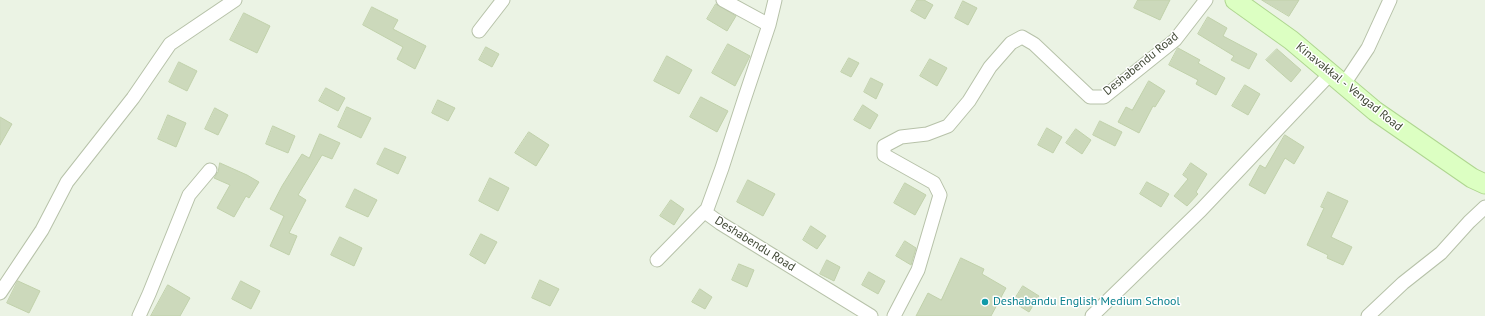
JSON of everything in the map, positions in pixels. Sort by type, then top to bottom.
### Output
[{"type":"main road","name":"Kinavakkal - Vengad Road","points":[[1235,0],[1291,40],[1375,111],[1472,178],[1485,184]]},
{"type":"street","points":[[0,293],[42,230],[67,182],[133,98],[170,44],[234,0]]},
{"type":"street","points":[[479,31],[503,0]]},
{"type":"street","points":[[723,0],[769,25]]},
{"type":"street","name":"Deshabendu Road","points":[[775,0],[769,25],[722,168],[706,210],[708,215],[871,316]]},
{"type":"street","name":"Deshabendu Road","points":[[894,316],[918,270],[940,195],[934,183],[884,155],[884,146],[901,137],[927,134],[948,126],[969,101],[990,68],[1011,42],[1022,37],[1034,44],[1090,97],[1104,97],[1175,40],[1206,0]]},
{"type":"street","points":[[1092,316],[1368,48],[1390,0]]},
{"type":"street","points":[[139,316],[189,195],[210,170]]},
{"type":"street","points":[[1368,316],[1403,283],[1441,253],[1485,207]]},
{"type":"street","points":[[657,260],[706,210]]},
{"type":"building","points":[[917,0],[924,0],[933,5],[925,19],[911,11]]},
{"type":"building","points":[[1138,0],[1170,0],[1160,20],[1134,8]]},
{"type":"building","points":[[1262,0],[1299,0],[1289,16]]},
{"type":"building","points":[[963,1],[977,8],[968,25],[955,18]]},
{"type":"building","points":[[716,4],[736,16],[727,31],[707,19]]},
{"type":"building","points":[[372,7],[398,20],[393,29],[426,46],[415,69],[397,59],[403,47],[363,25]]},
{"type":"building","points":[[244,13],[270,26],[257,53],[230,40]]},
{"type":"building","points":[[1208,17],[1227,28],[1223,36],[1257,54],[1249,69],[1231,60],[1234,56],[1198,34]]},
{"type":"building","points":[[728,44],[750,56],[735,86],[712,73]]},
{"type":"building","points":[[486,47],[499,54],[492,67],[479,60]]},
{"type":"building","points":[[1178,48],[1200,60],[1198,63],[1225,78],[1216,95],[1196,84],[1198,80],[1169,65]]},
{"type":"building","points":[[1277,49],[1301,70],[1291,82],[1266,60]]},
{"type":"building","points":[[667,56],[692,70],[679,94],[654,81]]},
{"type":"building","points":[[849,58],[859,63],[851,77],[841,72]]},
{"type":"building","points":[[930,59],[947,68],[937,86],[920,76]]},
{"type":"building","points":[[179,62],[197,71],[187,91],[169,82]]},
{"type":"building","points":[[871,78],[883,84],[876,99],[864,92]]},
{"type":"building","points":[[1149,81],[1165,91],[1155,107],[1153,106],[1139,133],[1118,122],[1126,107],[1132,110]]},
{"type":"building","points":[[1245,85],[1260,94],[1248,115],[1232,106]]},
{"type":"building","points":[[326,88],[345,98],[338,111],[319,101]]},
{"type":"building","points":[[701,97],[728,111],[717,132],[690,117]]},
{"type":"building","points":[[438,100],[455,108],[448,121],[432,113]]},
{"type":"building","points":[[863,105],[878,115],[870,129],[854,120]]},
{"type":"building","points":[[347,107],[371,118],[361,138],[338,127]]},
{"type":"building","points":[[215,108],[228,115],[218,135],[205,129]]},
{"type":"building","points":[[168,115],[186,123],[176,147],[158,139]]},
{"type":"building","points":[[0,117],[12,124],[0,145]]},
{"type":"building","points":[[1100,121],[1122,132],[1115,146],[1093,135]]},
{"type":"building","points":[[273,126],[295,136],[288,153],[266,144]]},
{"type":"building","points":[[1047,128],[1062,137],[1053,153],[1038,145]]},
{"type":"building","points":[[1076,129],[1091,140],[1082,154],[1066,143]]},
{"type":"building","points":[[529,132],[549,145],[536,166],[515,153]]},
{"type":"building","points":[[320,134],[340,143],[332,159],[322,155],[298,195],[306,200],[289,233],[297,236],[289,255],[270,246],[284,216],[270,209],[302,154],[309,158]]},
{"type":"building","points":[[1285,135],[1304,147],[1294,164],[1285,158],[1265,194],[1249,185],[1260,165],[1265,168]]},
{"type":"building","points":[[385,148],[406,157],[398,174],[377,164]]},
{"type":"building","points":[[220,163],[259,182],[249,198],[246,196],[234,217],[217,208],[230,185],[214,178],[218,172]]},
{"type":"building","points":[[1191,163],[1207,174],[1196,192],[1198,194],[1187,206],[1174,196],[1188,179],[1183,175]]},
{"type":"building","points":[[490,178],[509,188],[498,211],[479,201]]},
{"type":"building","points":[[748,180],[775,194],[763,216],[737,202]]},
{"type":"building","points":[[1147,182],[1169,194],[1161,207],[1140,194]]},
{"type":"building","points":[[905,183],[926,195],[915,215],[894,203]]},
{"type":"building","points":[[355,189],[377,200],[368,217],[346,207]]},
{"type":"building","points":[[1328,192],[1348,201],[1331,237],[1352,247],[1343,265],[1327,258],[1328,255],[1307,245],[1324,208],[1321,207]]},
{"type":"building","points":[[671,200],[684,209],[674,225],[660,216]]},
{"type":"building","points":[[811,226],[826,236],[817,249],[803,240]]},
{"type":"building","points":[[481,234],[497,242],[485,264],[470,255]]},
{"type":"building","points":[[340,237],[362,248],[354,266],[331,255]]},
{"type":"building","points":[[905,241],[916,248],[911,265],[896,256]]},
{"type":"building","points":[[961,258],[984,269],[982,274],[1006,288],[991,316],[916,316],[928,293],[941,300]]},
{"type":"building","points":[[827,260],[840,267],[834,281],[820,274]]},
{"type":"building","points":[[739,264],[754,270],[747,287],[732,280]]},
{"type":"building","points":[[869,272],[885,281],[878,294],[862,285]]},
{"type":"building","points":[[540,280],[559,289],[550,306],[532,298]]},
{"type":"building","points":[[18,281],[40,291],[29,313],[7,303]]},
{"type":"building","points":[[241,281],[260,291],[251,309],[232,299]]},
{"type":"building","points":[[168,285],[190,298],[180,316],[151,316]]},
{"type":"building","points":[[1023,286],[1039,296],[1029,312],[1013,302]]},
{"type":"building","points":[[700,289],[712,297],[705,309],[692,302]]},
{"type":"place","name":"Deshabandu English Medium School","points":[[985,302]]}]
